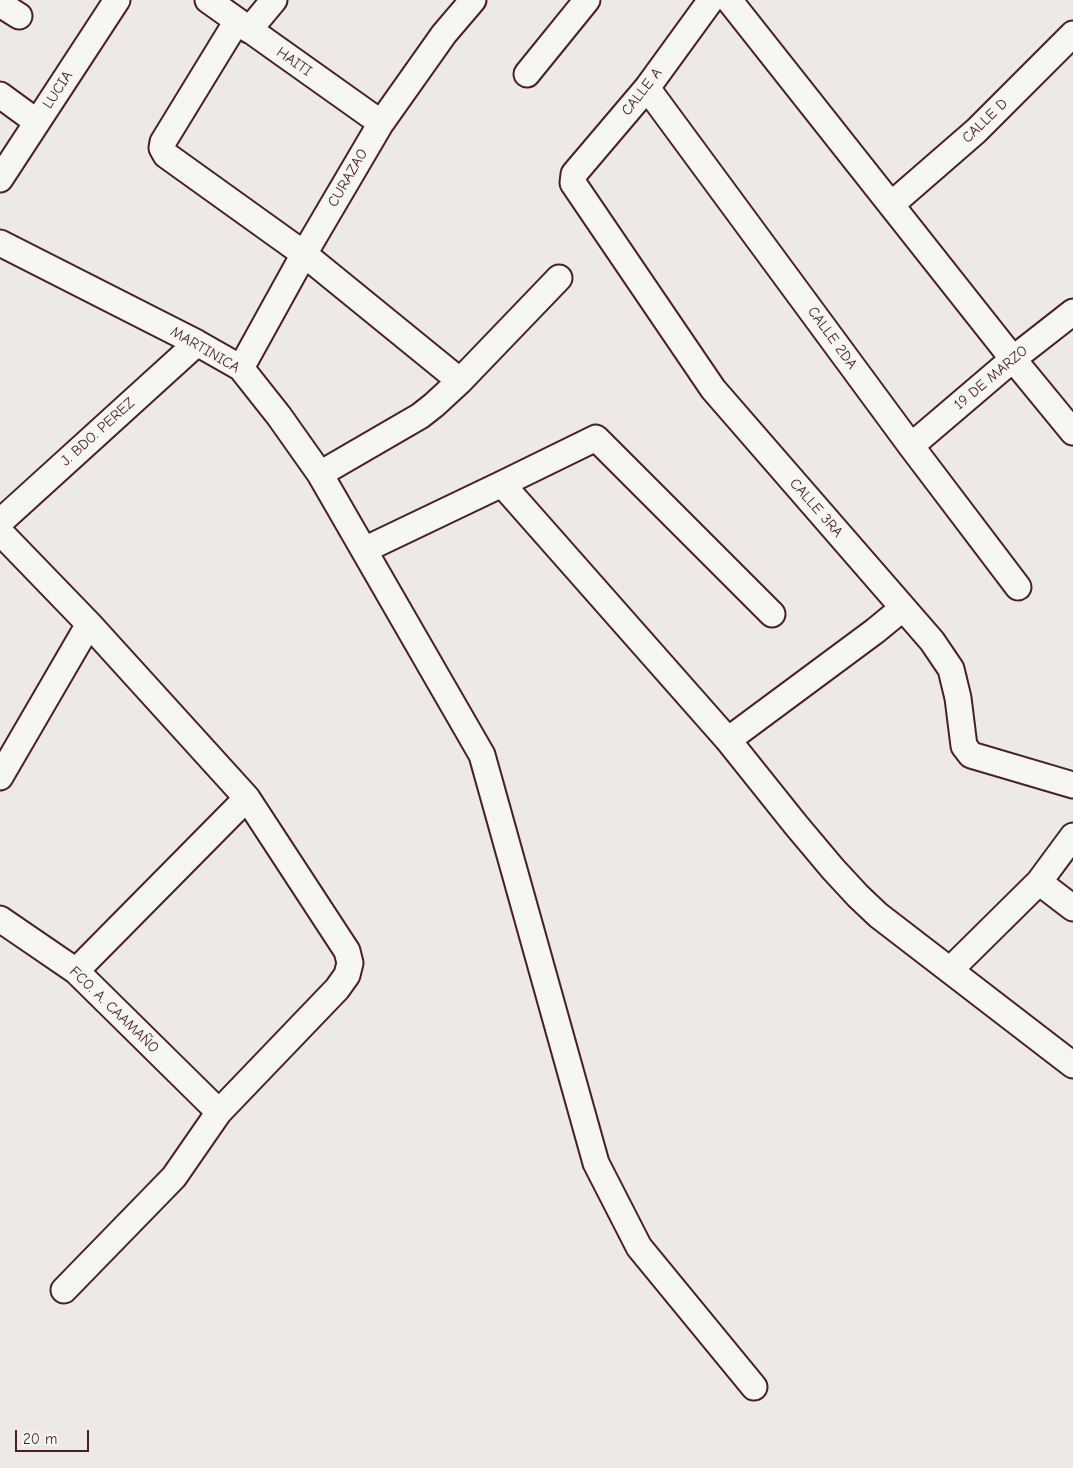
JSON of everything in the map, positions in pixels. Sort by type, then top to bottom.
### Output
[{"type":"street","name":"LUCIA","points":[[0,179],[117,0]]},
{"type":"street","name":"HAITI","points":[[208,0],[381,123]]},
{"type":"street","points":[[274,0],[243,25],[163,142],[162,148],[166,155],[304,254],[460,381]]},
{"type":"street","name":"CURAZAO","points":[[241,368],[304,254],[381,123],[444,34],[474,0]]},
{"type":"street","points":[[527,74],[587,0]]},
{"type":"street","name":"CALLE A","points":[[573,183],[574,174],[647,88],[711,0]]},
{"type":"street","points":[[730,0],[1073,432]]},
{"type":"street","name":"CALLE D","points":[[892,204],[976,131],[1073,34]]},
{"type":"street","name":"CALLE 2DA","points":[[647,88],[911,446],[1018,587]]},
{"type":"street","points":[[0,95],[37,122]]},
{"type":"street","name":"CALLE 3RA","points":[[573,183],[713,389],[932,641],[951,670],[958,698],[964,746],[971,755],[1073,785]]},
{"type":"street","name":"MARTINICA","points":[[2,247],[197,343],[241,368],[279,416],[320,474],[482,755],[596,1163],[639,1246],[754,1387]]},
{"type":"street","points":[[320,474],[420,416],[434,405],[460,381],[559,278]]},
{"type":"street","name":"19 DE MARZO","points":[[911,446],[1013,358],[1073,312]]},
{"type":"street","name":"J. BDO. PEREZ","points":[[0,522],[197,343]]},
{"type":"street","points":[[364,550],[596,438],[772,614]]},
{"type":"street","points":[[502,484],[728,740],[796,825],[858,896],[878,915],[1073,1065]]},
{"type":"street","points":[[0,532],[89,624],[247,798],[348,951],[350,963],[347,975],[337,989],[219,1112],[174,1177],[64,1290]]},
{"type":"street","points":[[728,740],[875,631],[903,608]]},
{"type":"street","points":[[0,776],[89,624]]},
{"type":"street","points":[[76,971],[247,798]]},
{"type":"street","points":[[950,970],[1039,882],[1073,836]]},
{"type":"street","points":[[1039,882],[1073,908]]},
{"type":"street","name":"FCO. A. CAAMAÑO","points":[[0,918],[76,971],[219,1112]]}]
